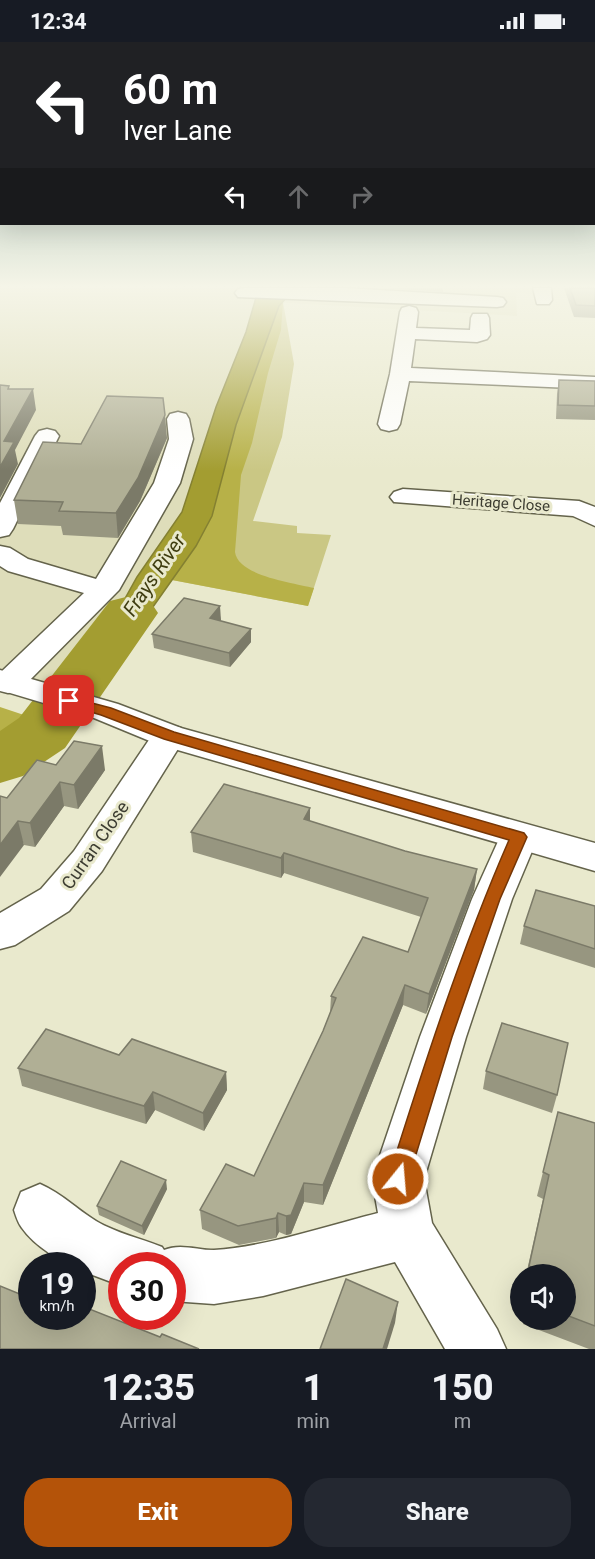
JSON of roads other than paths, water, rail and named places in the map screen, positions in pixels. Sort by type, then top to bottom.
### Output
[{"type":"street","points":[[389,424],[404,349]]},
{"type":"street","points":[[400,374],[595,383]]},
{"type":"street","points":[[178,419],[181,440],[167,483],[104,590],[13,684],[106,711],[169,736],[595,857]]},
{"type":"street","points":[[0,529],[47,436]]},
{"type":"street","name":"Heritage Close","points":[[404,497],[579,509],[595,518]]},
{"type":"street","points":[[0,554],[18,565],[104,590]]},
{"type":"street","name":"Curran Close","points":[[0,933],[55,900],[88,861],[169,736]]},
{"type":"street","points":[[477,1349],[407,1232],[398,1179],[443,1037],[492,899],[519,837]]},
{"type":"street","points":[[40,1210],[63,1232],[92,1249],[108,1254]]},
{"type":"street","points":[[186,1275],[214,1277],[264,1269],[407,1232]]},
{"type":"water","points":[[239,349],[263,349],[236,425],[212,516],[196,546],[97,686],[66,676],[108,629],[137,577],[182,512],[216,407]]},
{"type":"water","points":[[30,717],[70,730],[18,770],[0,778],[0,742]]},
{"type":"waterway","name":"Frays River","points":[[0,761],[42,733],[130,613]]}]
